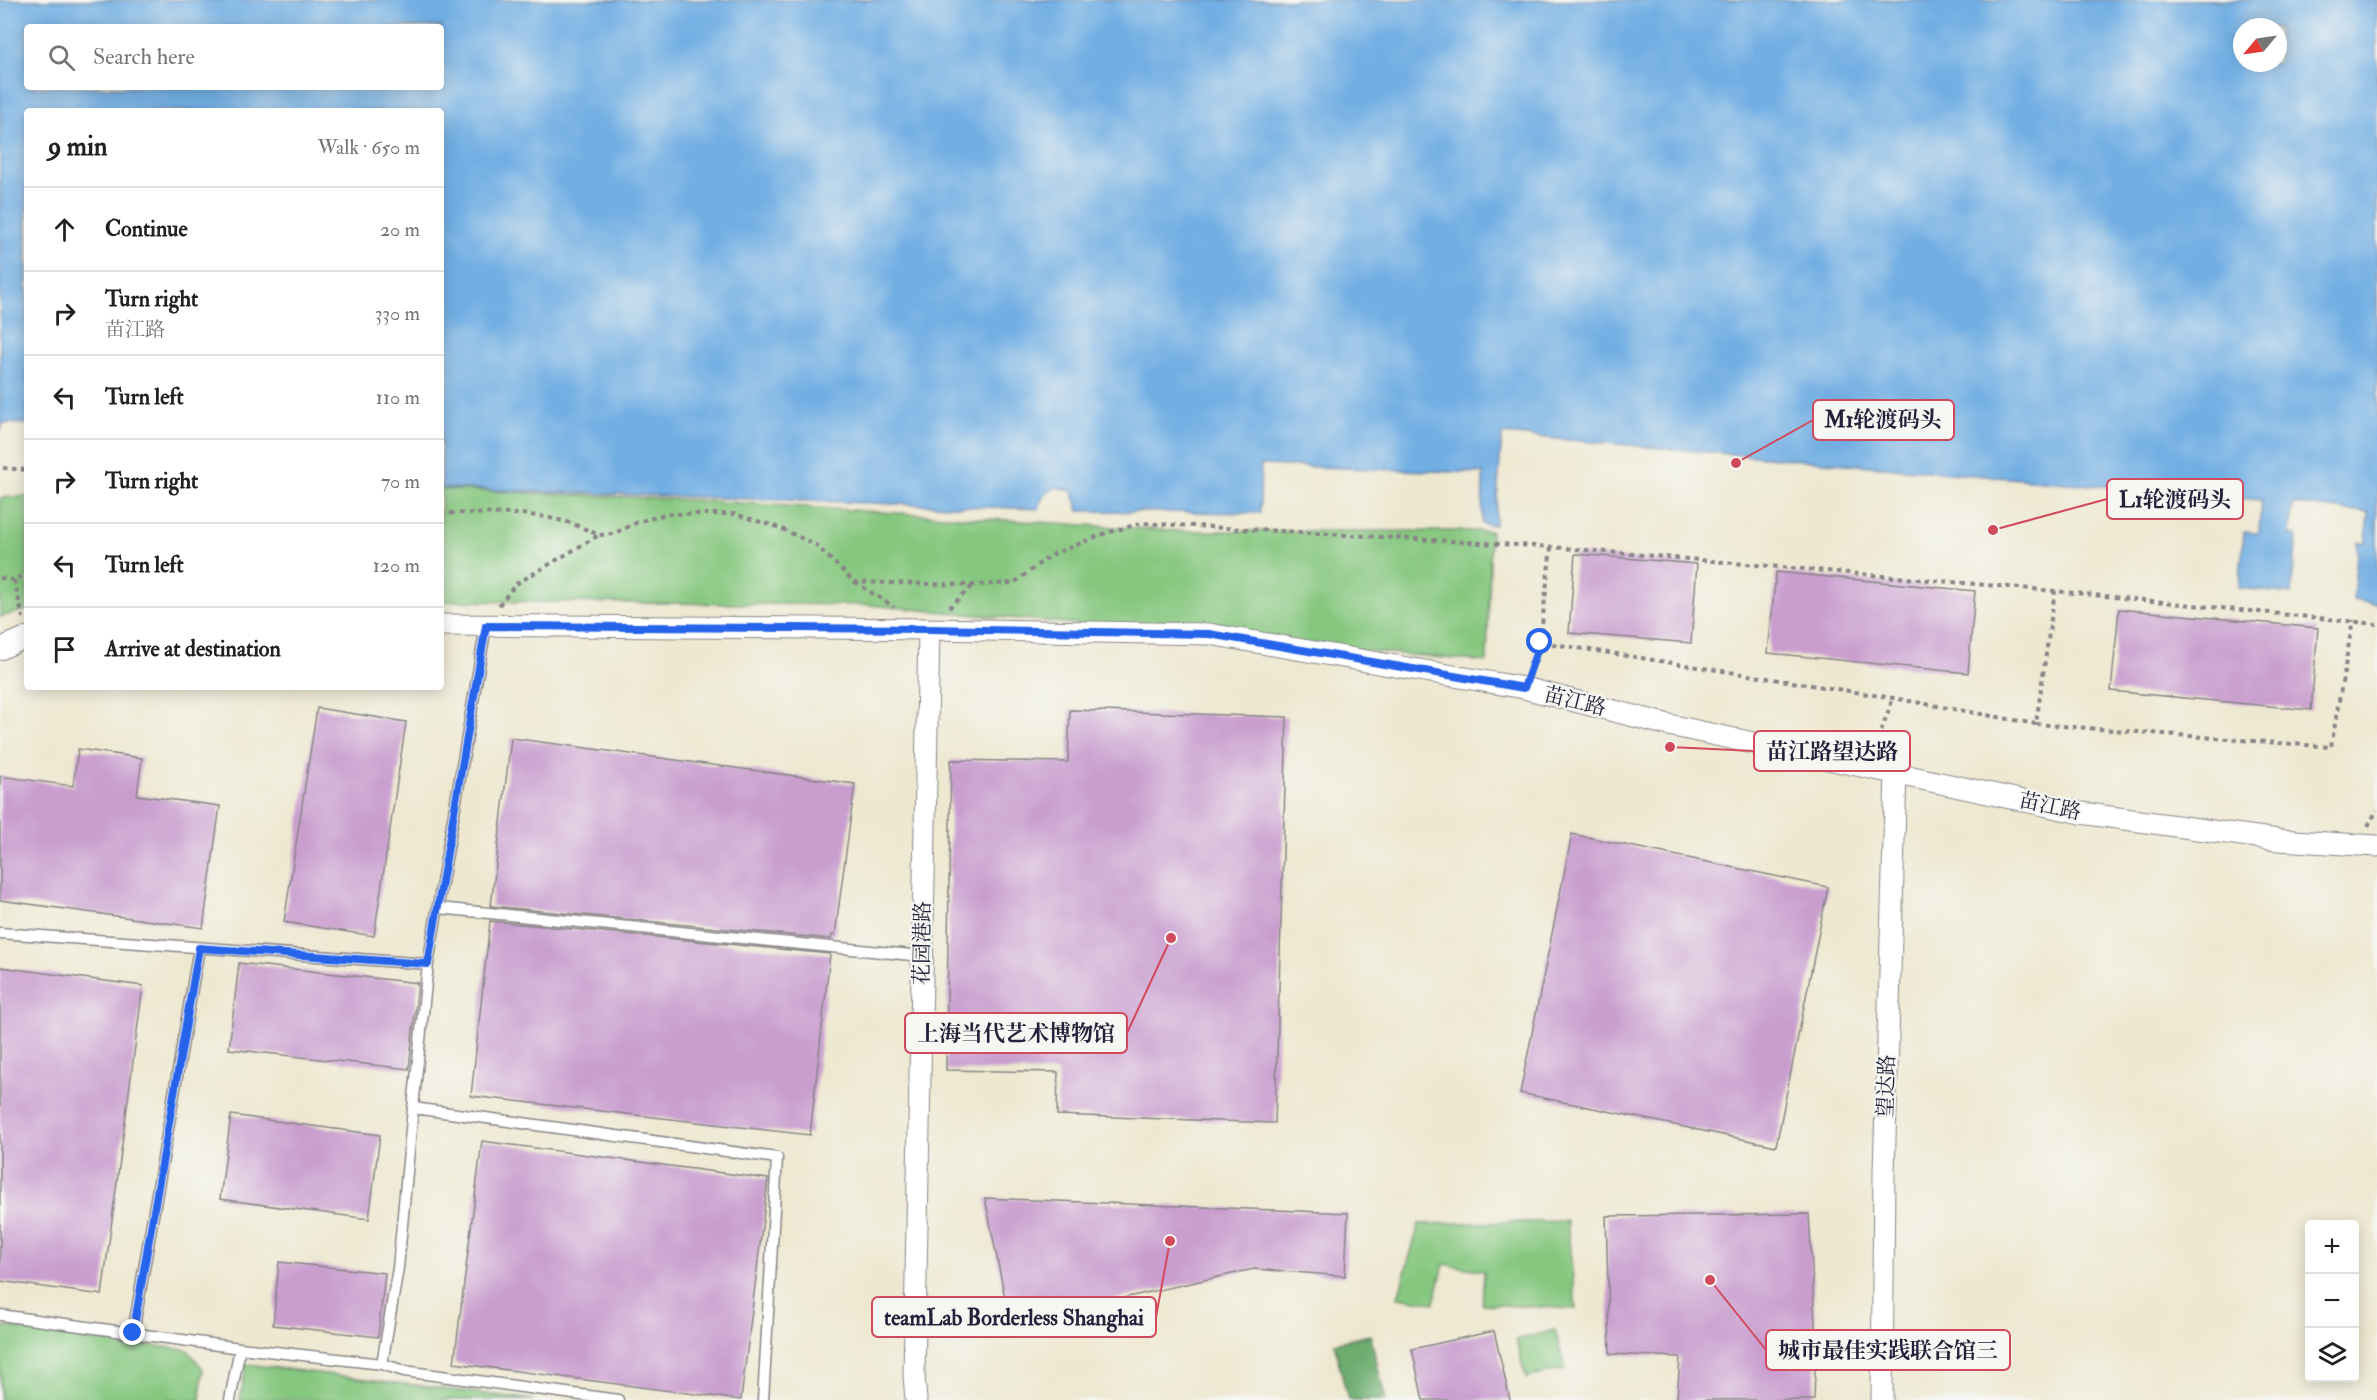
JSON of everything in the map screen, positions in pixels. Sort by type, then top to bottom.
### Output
[{"type":"street","name":"苗江路","points":[[444,625],[1209,634],[1524,688],[1669,725],[2081,813],[2278,840],[2377,846]]},
{"type":"street","name":"花园港路","points":[[916,1400],[914,1375],[929,629]]},
{"type":"street","points":[[0,649],[24,632]]},
{"type":"street","name":"望达路","points":[[1882,1400],[1884,1172],[1896,773]]},
{"type":"lane","points":[[382,1364],[398,1268],[428,964],[486,626]]},
{"type":"lane","points":[[438,908],[922,957]]},
{"type":"lane","points":[[0,933],[428,964]]},
{"type":"lane","points":[[133,1333],[199,948]]},
{"type":"lane","points":[[413,1108],[777,1158],[763,1400]]},
{"type":"lane","points":[[0,1315],[240,1348],[382,1364],[404,1371],[618,1400]]},
{"type":"lane","points":[[230,1400],[240,1348]]},
{"type":"path","points":[[3,468],[24,470]]},
{"type":"path","points":[[444,513],[522,514],[546,517],[571,523],[599,535]]},
{"type":"path","points":[[486,626],[496,607],[516,584],[599,535],[613,534],[639,522],[666,514],[735,514],[780,528],[816,545],[854,582],[972,585],[1014,583],[1051,555],[1106,533],[1142,523],[1551,547],[2055,591],[2377,624]]},
{"type":"path","points":[[1524,688],[1540,642],[1551,547]]},
{"type":"path","points":[[0,578],[14,580],[24,575]]},
{"type":"path","points":[[14,580],[24,622]]},
{"type":"path","points":[[2036,724],[2055,591]]},
{"type":"path","points":[[1540,642],[1893,698],[2036,724],[2331,747],[2353,620]]},
{"type":"path","points":[[1868,767],[1893,698]]},
{"type":"green space","points":[[444,489],[694,500],[1179,531],[1491,531],[1487,662],[868,605],[444,601]]},
{"type":"green space","points":[[24,496],[24,611],[0,617],[0,498]]},
{"type":"green space","points":[[1567,1221],[1576,1309],[1482,1304],[1484,1271],[1444,1264],[1434,1303],[1398,1297],[1419,1224]]},
{"type":"green space","points":[[0,1326],[188,1350],[203,1369],[200,1400],[0,1400]]},
{"type":"green space","points":[[1555,1330],[1565,1369],[1526,1378],[1516,1340]]},
{"type":"green space","points":[[1370,1335],[1386,1400],[1348,1400],[1334,1343]]},
{"type":"green space","points":[[246,1364],[534,1400],[240,1400]]},
{"type":"water","points":[[0,0],[2377,0],[2377,604],[2353,600],[2358,542],[2366,542],[2368,512],[2293,504],[2290,535],[2297,536],[2291,594],[2239,588],[2244,532],[2259,533],[2261,500],[1502,434],[1495,525],[1482,524],[1483,473],[1261,465],[1260,513],[1079,511],[1072,491],[1056,487],[1043,496],[1039,509],[444,488],[444,108],[24,108],[24,424],[3,423],[0,433]]},
{"type":"building","points":[[1575,554],[1697,564],[1691,643],[1569,633]]},
{"type":"building","points":[[1776,572],[1975,591],[1968,673],[1768,653]]},
{"type":"building","points":[[2119,609],[2318,628],[2311,710],[2111,691]]},
{"type":"building","points":[[317,708],[406,722],[374,936],[284,922]]},
{"type":"building","points":[[1070,710],[1287,717],[1275,1123],[1057,1115],[1058,1072],[946,1070],[951,760],[1068,762]]},
{"type":"building","points":[[511,738],[855,784],[835,935],[832,935],[831,939],[491,906]]},
{"type":"building","points":[[78,749],[142,758],[137,795],[220,806],[203,928],[0,900],[0,776],[73,786]]},
{"type":"building","points":[[1572,834],[1828,887],[1776,1146],[1520,1093]]},
{"type":"building","points":[[490,921],[830,954],[810,1135],[471,1096]]},
{"type":"building","points":[[239,963],[418,983],[409,1069],[229,1049]]},
{"type":"building","points":[[0,967],[143,986],[102,1295],[0,1281]]},
{"type":"building","points":[[231,1115],[380,1135],[369,1219],[220,1199]]},
{"type":"building","points":[[482,1141],[768,1179],[741,1400],[454,1363]]},
{"type":"building","points":[[985,1198],[1348,1213],[1345,1276],[1254,1269],[1010,1323]]},
{"type":"building","points":[[1809,1214],[1816,1343],[1814,1400],[1677,1400],[1680,1357],[1610,1354],[1606,1216]]},
{"type":"building","points":[[279,1262],[385,1273],[378,1337],[273,1325]]},
{"type":"building","points":[[1494,1331],[1510,1400],[1423,1400],[1412,1349]]},
{"type":"place","name":"M1轮渡码头","points":[[1736,463]]},
{"type":"place","name":"L1轮渡码头","points":[[1993,530]]},
{"type":"place","name":"苗江路望达路","points":[[1670,747]]},
{"type":"place","name":"上海当代艺术博物馆","points":[[1171,938]]},
{"type":"place","name":"teamLab Borderless Shanghai","points":[[1170,1241]]},
{"type":"place","name":"城市最佳实践联合馆三","points":[[1710,1280]]},
{"type":"route","points":[[133,1333],[199,948],[428,964],[486,626],[929,629],[1209,634],[1524,688],[1540,642]]}]
